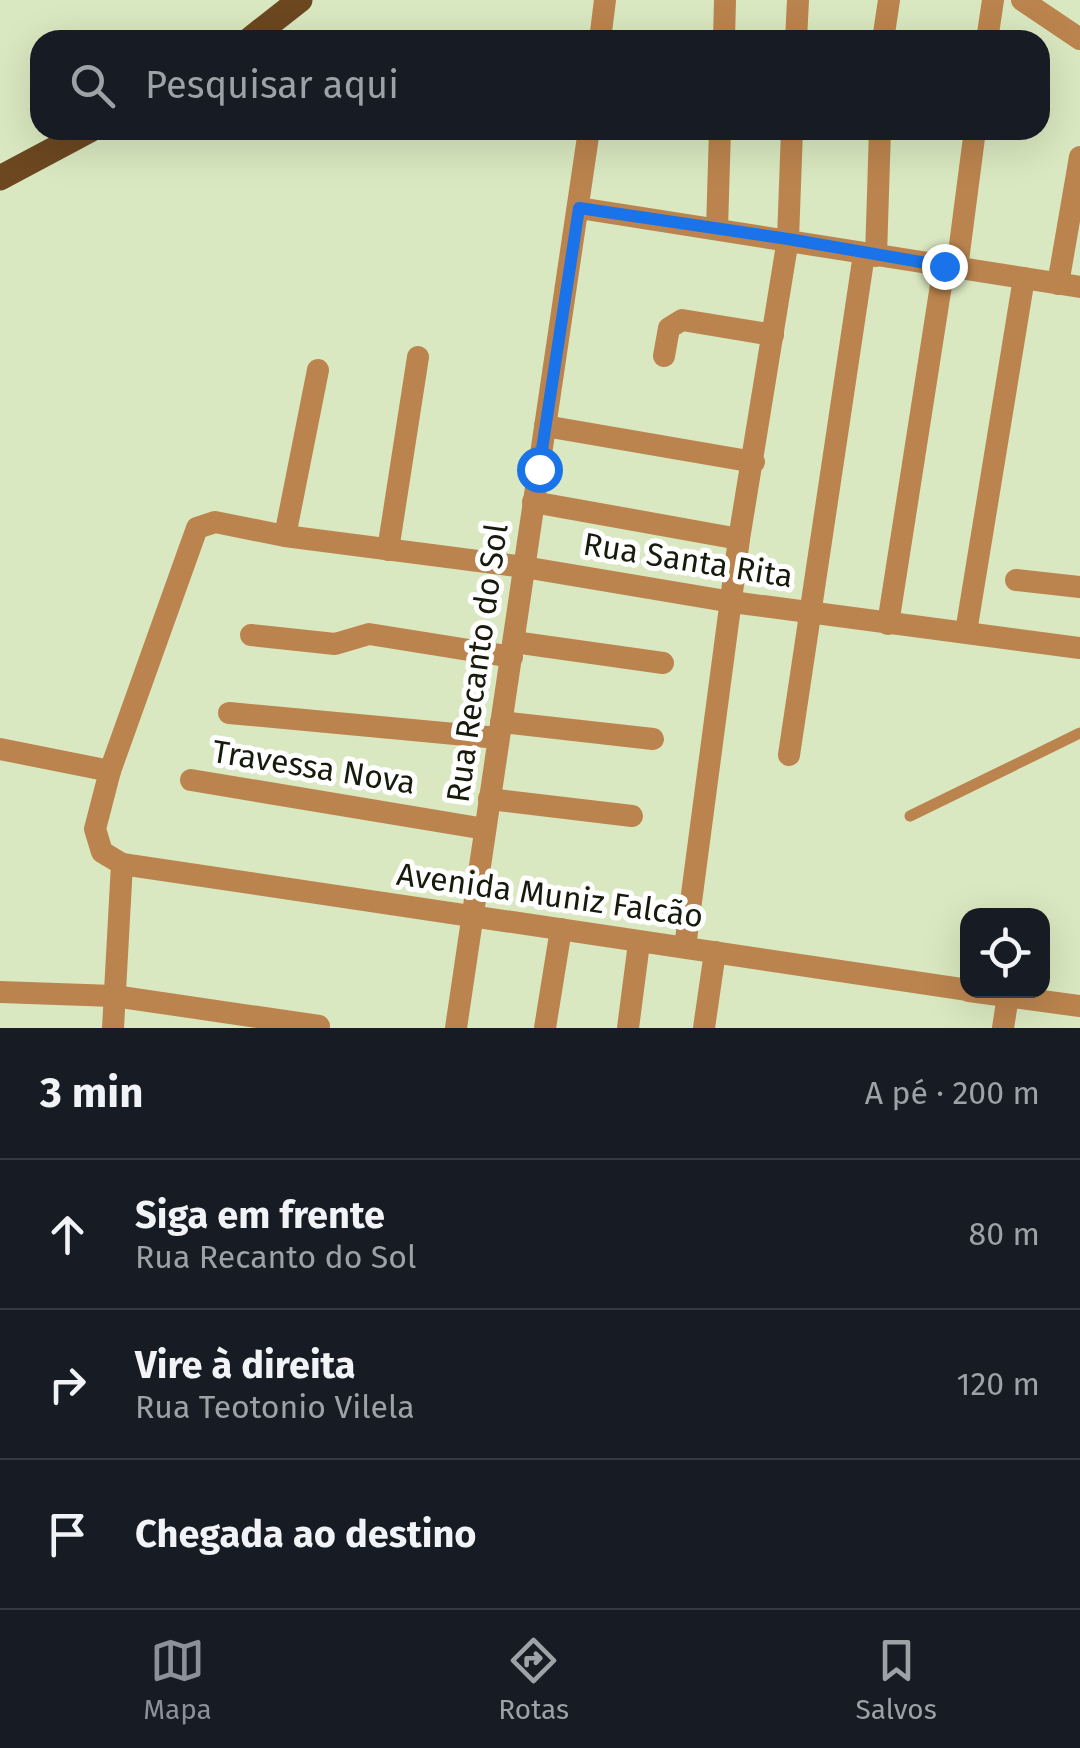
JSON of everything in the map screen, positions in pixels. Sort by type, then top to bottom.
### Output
[{"type":"main road","points":[[262,30],[300,0]]},
{"type":"main road","points":[[0,178],[71,140]]},
{"type":"street","points":[[601,30],[604,0]]},
{"type":"street","points":[[724,30],[725,0]]},
{"type":"street","points":[[796,30],[798,0]]},
{"type":"street","points":[[884,30],[888,0]]},
{"type":"street","points":[[989,30],[993,0]]},
{"type":"street","points":[[1022,0],[1080,39]]},
{"type":"street","name":"Rua Recanto do Sol","points":[[456,1028],[587,140]]},
{"type":"street","points":[[716,229],[720,140]]},
{"type":"street","points":[[685,947],[740,539],[788,239],[792,140]]},
{"type":"street","points":[[789,755],[870,255],[879,140]]},
{"type":"street","points":[[888,624],[973,140]]},
{"type":"street","points":[[579,208],[1069,285],[1080,157]]},
{"type":"street","points":[[966,632],[1024,278]]},
{"type":"street","points":[[664,356],[670,328],[682,320],[773,335]]},
{"type":"street","points":[[388,550],[418,358]]},
{"type":"street","points":[[285,536],[318,370]]},
{"type":"street","points":[[546,426],[754,462]]},
{"type":"street","points":[[533,502],[740,539]]},
{"type":"street","name":"Rua Santa Rita","points":[[110,772],[198,528],[215,522],[285,536],[524,567],[732,602],[1080,648]]},
{"type":"street","points":[[1016,580],[1080,587]]},
{"type":"street","points":[[251,635],[335,644],[368,634],[663,663]]},
{"type":"street","points":[[228,713],[653,739]]},
{"type":"street","points":[[0,749],[110,772],[95,829],[102,852],[122,864],[113,1028]]},
{"type":"street","name":"Travessa Nova","points":[[191,780],[485,828]]},
{"type":"street","points":[[490,799],[632,816]]},
{"type":"street","name":"Avenida Muniz Falcão","points":[[122,864],[960,989]]},
{"type":"street","points":[[545,1028],[560,929]]},
{"type":"street","points":[[628,1028],[640,943]]},
{"type":"street","points":[[704,1028],[715,952]]},
{"type":"street","points":[[0,992],[114,996],[319,1026]]},
{"type":"street","points":[[1003,1028],[1008,998]]},
{"type":"street","name":"Avenida Muniz Falcão","points":[[1022,998],[1080,1006]]},
{"type":"lane","points":[[910,816],[1080,733]]},
{"type":"route","points":[[539,469],[579,208],[944,266]]}]
